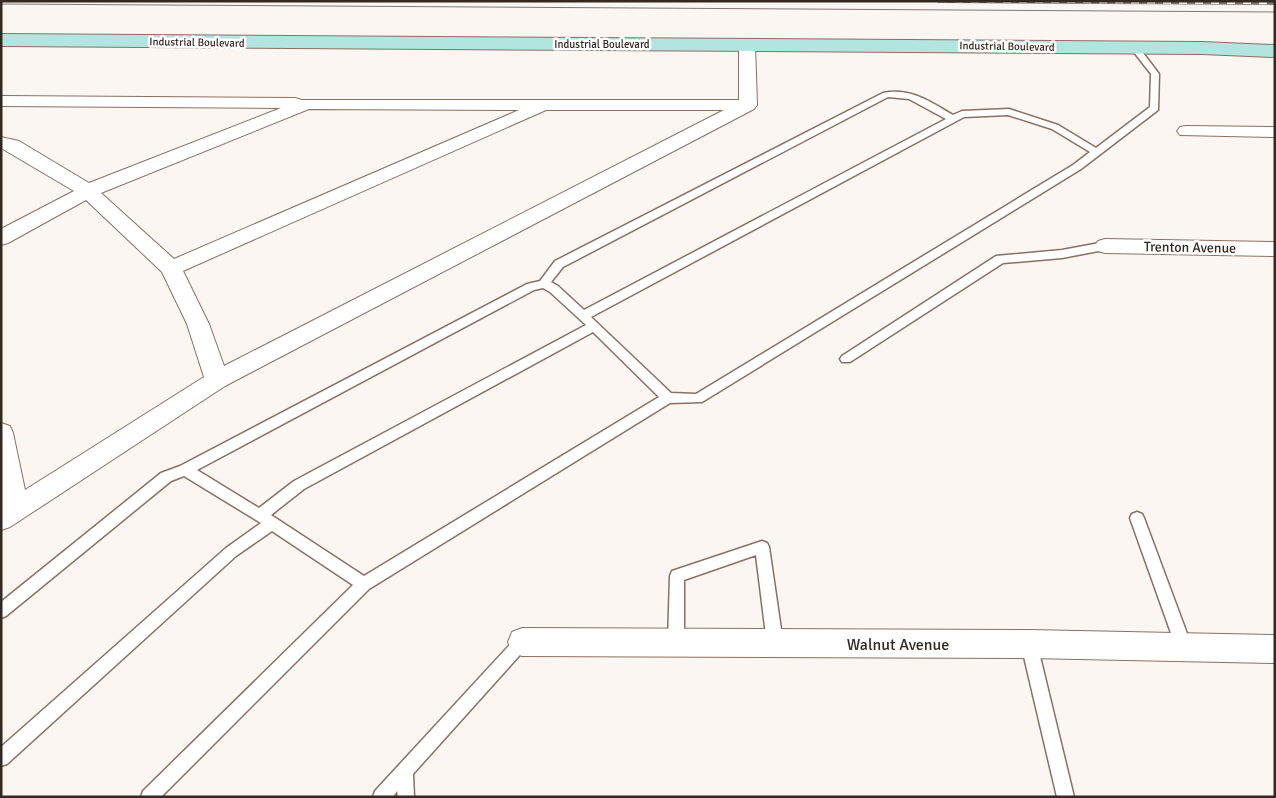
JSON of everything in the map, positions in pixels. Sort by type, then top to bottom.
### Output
[{"type":"main road","name":"Industrial Boulevard","points":[[1,40],[747,44],[1202,48],[1275,51]]},
{"type":"main road","name":"Industrial Boulevard","points":[[1202,48],[1275,43]]},
{"type":"street","points":[[747,44],[748,105]]},
{"type":"street","points":[[1,100],[307,104],[748,105]]},
{"type":"street","points":[[1,238],[88,191],[307,104]]},
{"type":"street","points":[[171,268],[546,104]]},
{"type":"street","points":[[1,433],[9,514],[218,380],[748,105]]},
{"type":"street","points":[[1186,131],[1275,132]]},
{"type":"street","points":[[1,142],[12,145],[88,191],[171,268],[198,324],[218,380]]},
{"type":"street","name":"Trenton Avenue","points":[[1104,246],[1275,249]]},
{"type":"street","name":"Walnut Avenue","points":[[522,642],[1028,644],[1275,649]]},
{"type":"lane","points":[[149,797],[364,584],[668,398],[698,399],[1060,177],[1097,152],[1155,108],[1155,74],[1134,48]]},
{"type":"lane","points":[[1,611],[166,477],[185,470],[531,287],[544,284],[559,264],[886,95],[905,94],[920,100],[953,119]]},
{"type":"lane","points":[[583,316],[962,114],[1009,112],[1055,127],[1097,152]]},
{"type":"lane","points":[[846,359],[1000,259],[1062,254],[1104,246]]},
{"type":"lane","points":[[544,284],[554,290],[594,326],[668,398]]},
{"type":"lane","points":[[1,758],[231,552],[299,485],[594,326]]},
{"type":"lane","points":[[185,470],[266,519],[364,584]]},
{"type":"lane","points":[[1137,518],[1184,647]]},
{"type":"lane","points":[[676,643],[677,576],[762,547],[775,643]]},
{"type":"lane","points":[[381,797],[522,642]]},
{"type":"lane","points":[[1028,644],[1066,797]]},
{"type":"lane","points":[[405,771],[406,797]]},
{"type":"tram line","points":[[1,4],[1275,12]]},
{"type":"railway","points":[[939,1],[1275,3]]}]
